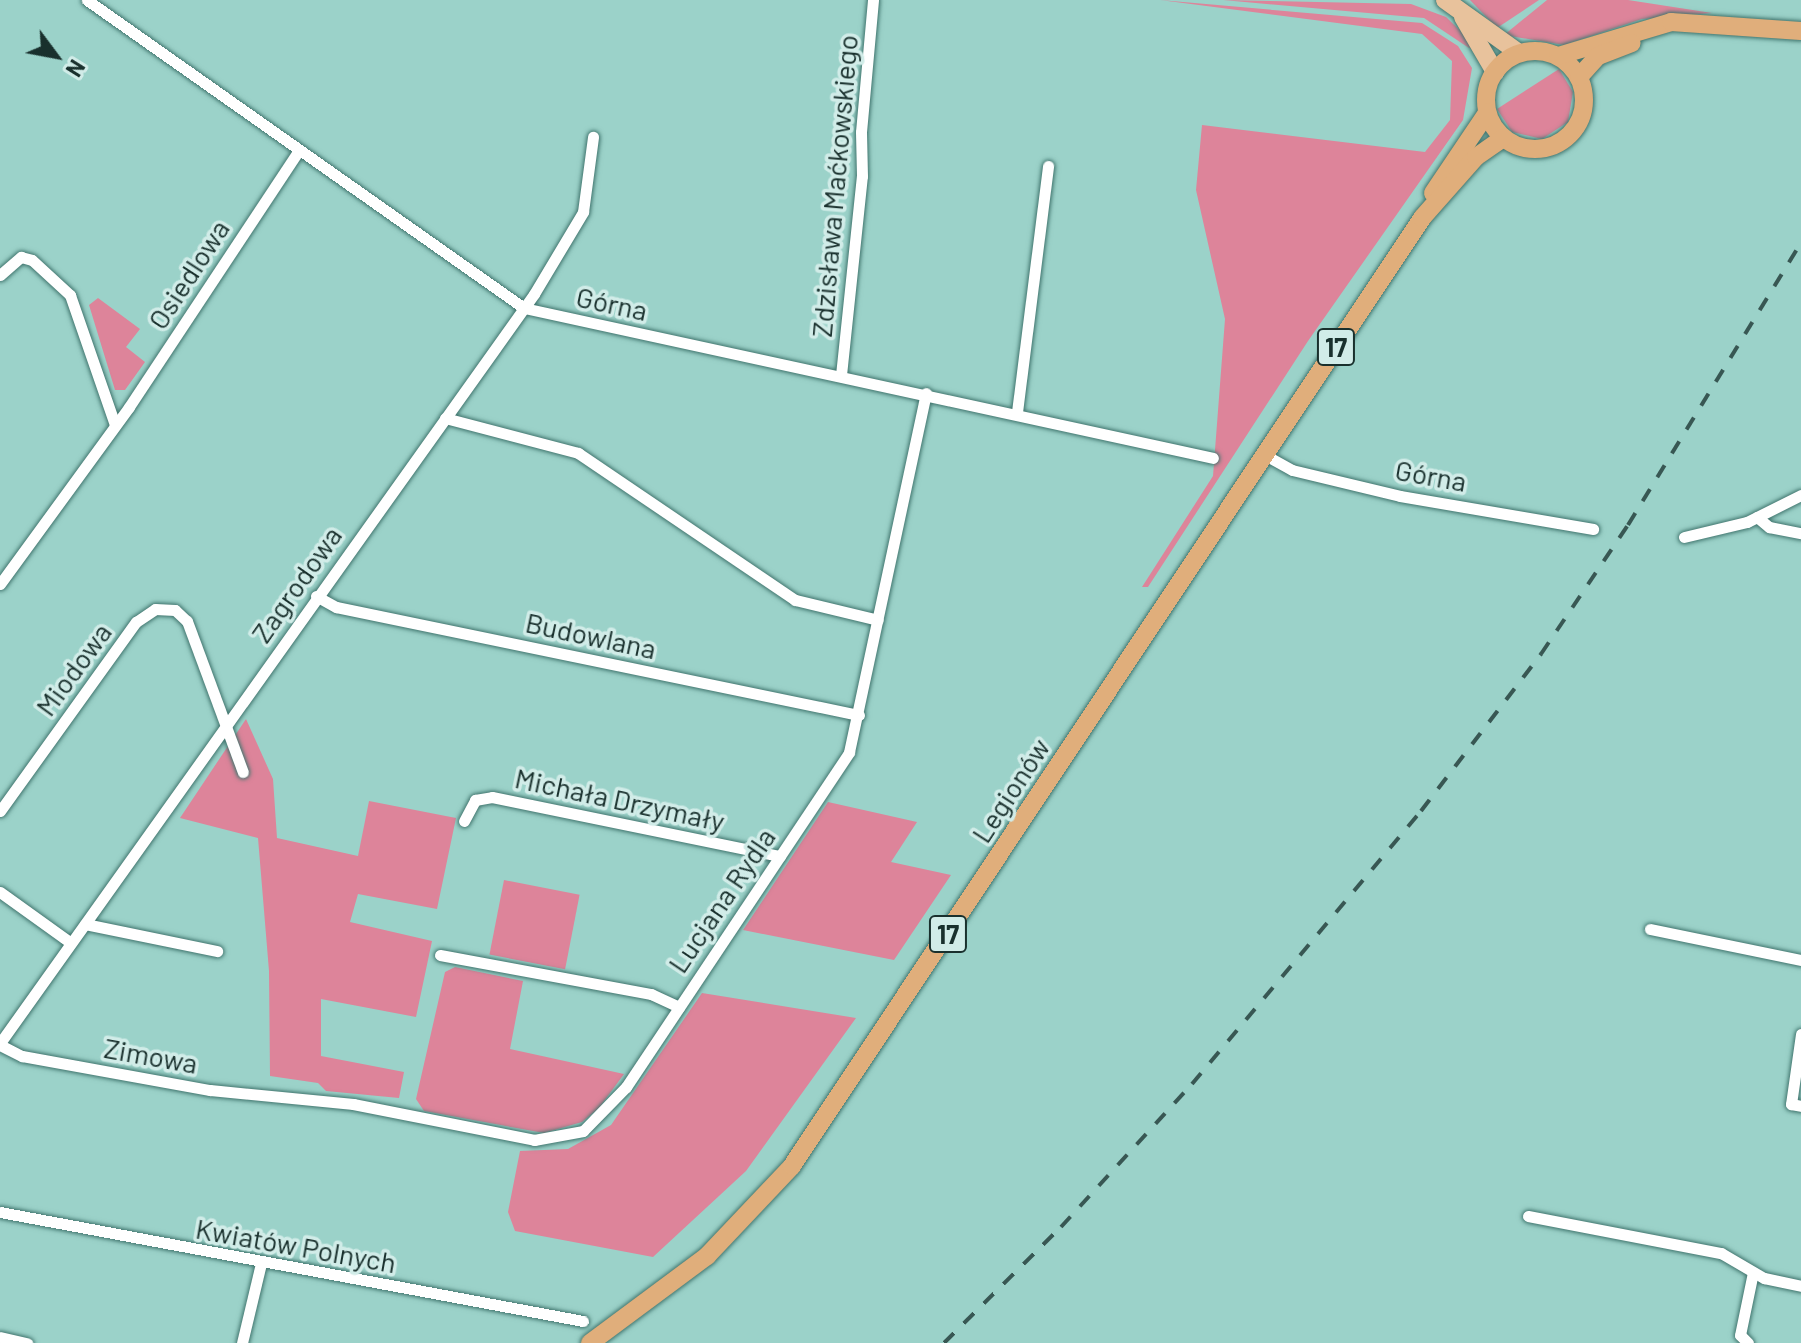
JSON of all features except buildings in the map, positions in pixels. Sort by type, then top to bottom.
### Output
[{"type":"highway","points":[[1558,56],[1646,27],[1706,24],[1792,30]]},
{"type":"highway","points":[[1579,77],[1605,53],[1706,24]]},
{"type":"highway","points":[[1487,113],[1503,138],[1532,150],[1569,136],[1584,108],[1579,77],[1558,56],[1539,51],[1519,53],[1495,72]]},
{"type":"highway","name":"17","points":[[1487,113],[1486,92],[1495,72]]},
{"type":"highway","name":"Legionów","points":[[1422,218],[1440,180],[1487,113]]},
{"type":"highway","name":"Legionów","points":[[590,1343],[707,1256],[792,1166],[1422,218],[1476,157],[1503,138]]},
{"type":"main road","points":[[1449,3],[1519,53]]},
{"type":"main road","points":[[1449,3],[1495,72]]},
{"type":"street","name":"Górna","points":[[87,0],[524,308],[1017,412],[1213,458]]},
{"type":"street","name":"Zdzisława Maćkowskiego","points":[[841,375],[862,176],[861,132],[873,0]]},
{"type":"street","name":"Zagrodowa","points":[[0,1044],[316,596],[524,308],[583,212],[593,137]]},
{"type":"street","name":"Osiedlowa","points":[[0,584],[115,425],[299,150]]},
{"type":"street","points":[[1017,412],[1048,166]]},
{"type":"street","points":[[0,275],[21,257],[50,274],[77,307],[115,425]]},
{"type":"street","name":"Lucjana Rydla","points":[[297,1098],[353,1104],[534,1140],[567,1136],[596,1122],[617,1100],[849,752],[926,393]]},
{"type":"street","points":[[445,418],[578,453],[795,600],[878,620]]},
{"type":"street","name":"Górna","points":[[1265,455],[1292,470],[1400,496],[1593,529]]},
{"type":"street","points":[[1684,537],[1757,517],[1801,495]]},
{"type":"street","points":[[1757,517],[1769,527],[1801,533]]},
{"type":"street","name":"Budowlana","points":[[316,596],[336,607],[859,715]]},
{"type":"street","name":"Miodowa","points":[[0,811],[136,622],[155,609],[168,607],[187,621],[226,725]]},
{"type":"street","points":[[226,725],[243,772]]},
{"type":"street","name":"Michała Drzymały","points":[[464,821],[475,800],[492,797],[780,856]]},
{"type":"street","points":[[0,892],[71,943]]},
{"type":"street","points":[[85,924],[217,951]]},
{"type":"street","points":[[1650,929],[1801,960]]},
{"type":"street","points":[[440,955],[651,994],[679,1007]]},
{"type":"street","points":[[1801,1034],[1791,1104],[1801,1106]]},
{"type":"street","name":"Zimowa","points":[[0,1044],[22,1056],[210,1090],[297,1098]]},
{"type":"street","name":"Kwiatów Polnych","points":[[0,1212],[583,1321]]},
{"type":"street","points":[[1528,1216],[1721,1253],[1753,1272],[1801,1286]]},
{"type":"street","points":[[242,1343],[261,1263]]},
{"type":"street","points":[[1748,1343],[1740,1335],[1753,1272]]},
{"type":"street","points":[[0,1337],[27,1343]]},
{"type":"shaded area","points":[[1160,0],[1422,23],[1458,46],[1472,68],[1463,120],[1308,341],[1148,587],[1142,587],[1213,476],[1225,319],[1196,190],[1202,125],[1425,152],[1450,120],[1452,61],[1422,34]]},
{"type":"shaded area","points":[[1223,0],[1411,4],[1446,17],[1475,45],[1469,48],[1424,18]]},
{"type":"shaded area","points":[[1470,0],[1539,0],[1497,28]]},
{"type":"shaded area","points":[[1547,0],[1628,0],[1712,13],[1642,19],[1564,45],[1504,35]]},
{"type":"shaded area","points":[[1559,69],[1573,92],[1568,122],[1542,139],[1512,132],[1497,109]]},
{"type":"shaded area","points":[[98,298],[140,329],[126,347],[145,362],[125,390],[115,390],[89,305]]},
{"type":"shaded area","points":[[246,719],[273,779],[277,838],[358,856],[369,801],[456,818],[437,909],[358,894],[350,922],[432,941],[416,1017],[321,999],[321,1056],[404,1072],[399,1098],[326,1091],[318,1083],[270,1076],[269,971],[258,838],[180,818]]},
{"type":"shaded area","points":[[828,802],[917,822],[891,862],[951,875],[894,960],[743,930]]},
{"type":"shaded area","points":[[504,880],[580,895],[565,969],[489,955]]},
{"type":"shaded area","points":[[455,967],[523,981],[510,1049],[624,1074],[599,1108],[582,1122],[544,1133],[424,1111],[416,1099],[445,972]]},
{"type":"shaded area","points":[[702,993],[856,1018],[746,1171],[653,1257],[515,1231],[508,1212],[520,1151],[568,1149],[611,1125]]},
{"type":"railway","points":[[944,1343],[1061,1227],[1192,1084],[1421,811],[1541,654],[1628,525],[1801,243]]}]
